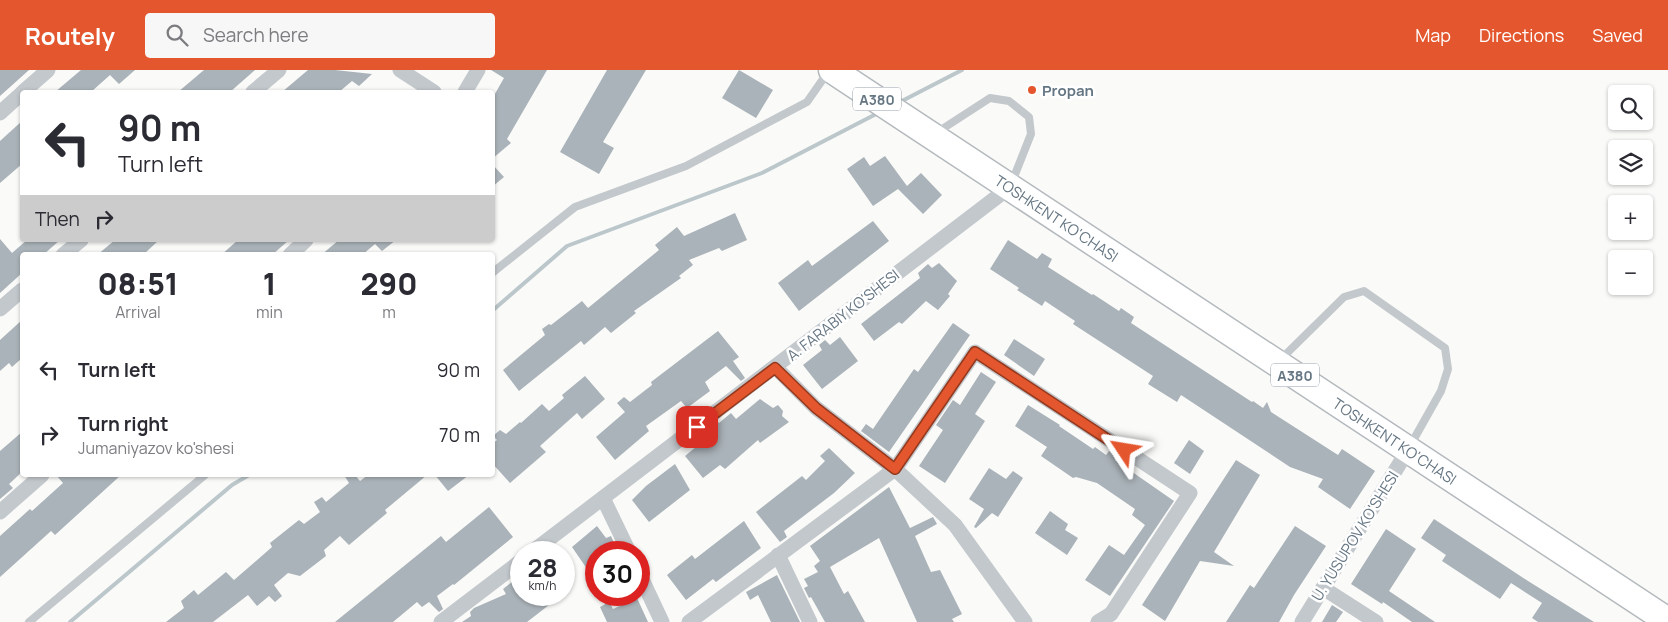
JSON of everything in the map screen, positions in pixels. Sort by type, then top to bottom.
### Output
[{"type":"highway","name":"A380","points":[[830,70],[927,132]]},
{"type":"highway","name":"TOSHKENT KO'CHASI","points":[[927,132],[1668,621]]},
{"type":"street","points":[[26,90],[48,70]]},
{"type":"street","points":[[255,90],[279,70]]},
{"type":"street","points":[[400,70],[431,90]]},
{"type":"street","points":[[466,90],[478,70]]},
{"type":"street","points":[[0,112],[20,95]]},
{"type":"street","name":"A. FARABIY KO'SHESI","points":[[546,541],[1010,187]]},
{"type":"street","points":[[67,252],[79,242]]},
{"type":"street","points":[[293,252],[304,242]]},
{"type":"street","points":[[0,309],[20,292]]},
{"type":"street","points":[[689,622],[895,469],[975,352],[1190,493],[1117,618],[1098,622]]},
{"type":"street","points":[[775,368],[816,408],[895,469],[955,525],[1025,622]]},
{"type":"street","name":"U. YUSUPOV KO'SHESI","points":[[1302,622],[1408,450]]},
{"type":"street","points":[[0,512],[40,477]]},
{"type":"street","points":[[603,498],[624,541]]},
{"type":"street","points":[[778,555],[810,622]]},
{"type":"street","points":[[441,622],[510,569]]},
{"type":"street","points":[[1323,588],[1376,622]]},
{"type":"street","points":[[650,596],[662,622]]},
{"type":"lane","points":[[495,271],[575,207],[686,166],[807,102],[830,70]]},
{"type":"lane","points":[[927,132],[990,98],[1010,101],[1029,117],[1031,134],[1010,187]]},
{"type":"lane","points":[[1277,363],[1344,297],[1364,292],[1445,348],[1448,369],[1441,391],[1408,450]]},
{"type":"lane","points":[[29,622],[203,477]]},
{"type":"building","points":[[0,70],[29,70],[0,96]]},
{"type":"building","points":[[81,70],[135,70],[119,84],[110,75],[93,90],[57,90]]},
{"type":"building","points":[[204,70],[255,70],[232,90],[180,90]]},
{"type":"building","points":[[308,70],[335,70],[372,74],[359,86],[352,81],[341,90],[284,90]]},
{"type":"building","points":[[491,70],[547,70],[507,139],[511,143],[495,156],[495,94],[504,78]]},
{"type":"building","points":[[607,70],[646,70],[603,142],[614,148],[599,174],[560,152]]},
{"type":"building","points":[[739,70],[773,90],[756,118],[722,98]]},
{"type":"building","points":[[20,123],[20,166],[0,183],[0,141]]},
{"type":"building","points":[[885,156],[907,186],[921,173],[942,195],[923,214],[898,189],[873,206],[847,169],[864,157],[870,166]]},
{"type":"building","points":[[495,167],[504,177],[495,184]]},
{"type":"building","points":[[735,213],[747,240],[722,251],[719,248],[689,260],[693,265],[679,276],[681,278],[634,311],[636,313],[611,333],[605,327],[584,345],[581,341],[519,391],[503,370],[545,335],[542,329],[549,324],[551,325],[582,301],[588,308],[659,250],[655,245],[677,227],[684,236]]},
{"type":"building","points":[[873,221],[889,241],[799,311],[778,283],[808,260],[812,266]]},
{"type":"building","points":[[0,239],[12,253],[25,242],[58,242],[46,252],[20,252],[20,275],[0,293]]},
{"type":"building","points":[[1008,240],[1037,259],[1042,253],[1052,259],[1048,267],[1119,311],[1121,308],[1134,317],[1131,323],[1252,402],[1263,408],[1267,402],[1271,412],[1338,455],[1342,449],[1375,471],[1350,509],[1318,487],[1323,479],[1290,467],[1181,395],[1177,402],[1148,384],[1153,376],[1073,324],[1075,321],[1045,301],[1042,306],[990,269]]},
{"type":"building","points":[[113,242],[157,242],[146,252],[101,252]]},
{"type":"building","points":[[236,242],[287,242],[275,252],[224,252]]},
{"type":"building","points":[[337,242],[393,242],[382,251],[375,244],[366,252],[325,252]]},
{"type":"building","points":[[939,263],[957,281],[948,294],[950,296],[938,310],[926,301],[902,324],[899,322],[874,341],[861,324],[920,278],[918,273],[928,264],[932,268]]},
{"type":"building","points":[[20,322],[20,360],[12,367],[9,363],[0,371],[0,340]]},
{"type":"building","points":[[953,323],[970,335],[889,452],[861,431],[866,424],[873,429],[914,369],[918,372]]},
{"type":"building","points":[[718,331],[739,357],[733,361],[745,378],[741,381],[726,366],[705,382],[710,391],[687,408],[681,401],[646,426],[649,431],[615,460],[596,437],[625,412],[617,403],[624,397],[630,402],[652,385],[651,382]]},
{"type":"building","points":[[840,337],[858,361],[822,389],[803,365],[822,350],[819,345],[825,340],[830,345]]},
{"type":"building","points":[[1014,339],[1045,359],[1034,376],[1004,355]]},
{"type":"building","points":[[981,372],[996,382],[975,414],[985,421],[945,483],[919,466],[943,430],[936,425],[953,400],[960,405]]},
{"type":"building","points":[[585,376],[605,399],[582,419],[577,413],[540,446],[546,452],[510,483],[495,466],[495,442],[497,440],[495,434],[500,430],[506,434],[542,404],[549,411],[564,398],[562,395]]},
{"type":"building","points":[[760,399],[773,408],[778,405],[783,411],[782,416],[789,422],[760,443],[758,440],[725,469],[720,465],[703,478],[685,456],[703,441],[710,428],[731,413],[736,419]]},
{"type":"building","points":[[1028,405],[1093,449],[1095,447],[1106,455],[1109,451],[1117,456],[1115,460],[1174,501],[1110,596],[1085,580],[1109,545],[1124,555],[1145,525],[1132,515],[1135,509],[1097,483],[1076,477],[1073,478],[1041,456],[1047,447],[1015,426]]},
{"type":"building","points":[[20,434],[20,474],[9,484],[13,488],[0,499],[0,451]]},
{"type":"building","points":[[1189,440],[1204,451],[1190,474],[1174,463]]},
{"type":"building","points":[[829,448],[855,473],[834,493],[784,531],[787,537],[780,542],[756,512],[802,476],[806,480],[825,461],[820,456]]},
{"type":"building","points":[[1236,460],[1260,475],[1214,552],[1234,566],[1200,561],[1165,621],[1142,605]]},
{"type":"building","points":[[675,464],[690,490],[649,522],[632,500],[646,486]]},
{"type":"building","points":[[989,468],[1006,479],[1013,471],[1023,478],[998,517],[992,513],[976,528],[974,527],[984,509],[969,499]]},
{"type":"building","points":[[58,477],[119,477],[55,535],[51,531],[0,577],[0,536],[63,483]]},
{"type":"building","points":[[345,477],[357,477],[360,481],[365,477],[425,477],[385,510],[387,513],[349,545],[340,536],[324,550],[326,556],[300,576],[288,573],[274,585],[282,596],[275,602],[269,596],[257,606],[248,595],[213,622],[166,622],[184,608],[181,601],[194,590],[198,595],[226,572],[234,580],[272,547],[270,543],[299,520],[304,524],[320,512],[314,502],[322,497],[326,502],[349,483]]},
{"type":"building","points":[[437,477],[466,477],[448,491]]},
{"type":"building","points":[[889,487],[910,528],[933,517],[937,524],[915,536],[931,572],[940,570],[962,614],[952,619],[954,622],[917,622],[879,538],[830,567],[844,594],[848,591],[865,622],[825,622],[804,588],[808,586],[804,579],[818,572],[814,566],[820,561],[810,546]]},
{"type":"building","points":[[489,507],[513,537],[454,585],[437,596],[443,609],[439,612],[429,602],[422,607],[417,602],[393,622],[335,622],[441,536],[446,542]]},
{"type":"building","points":[[1050,511],[1068,524],[1065,530],[1078,538],[1067,555],[1035,533]]},
{"type":"building","points":[[1434,519],[1594,622],[1538,622],[1532,618],[1542,603],[1511,583],[1500,599],[1442,561],[1446,555],[1421,538]]},
{"type":"building","points":[[744,521],[761,548],[716,582],[713,579],[686,600],[667,575],[692,555],[695,559]]},
{"type":"building","points":[[597,526],[606,538],[611,536],[613,541],[585,541],[585,566],[575,551],[575,544]]},
{"type":"building","points":[[1295,526],[1326,546],[1279,622],[1226,622],[1250,585],[1254,588]]},
{"type":"building","points":[[1386,529],[1416,549],[1389,591],[1435,622],[1412,622],[1383,602],[1382,604],[1351,584]]},
{"type":"building","points":[[777,575],[800,622],[771,622],[758,595],[750,600],[746,592]]},
{"type":"building","points":[[510,584],[510,606],[548,606],[527,622],[462,622],[471,616],[470,612],[474,608],[506,594],[503,589]]},
{"type":"building","points":[[1332,605],[1343,612],[1336,622],[1322,622]]},
{"type":"building","points":[[611,606],[613,609],[620,606],[641,606],[648,622],[607,622],[600,607]]},
{"type":"waterway","points":[[900,102],[962,70]]},
{"type":"waterway","points":[[495,308],[567,246],[762,173],[880,112]]},
{"type":"waterway","points":[[70,622],[232,485],[246,477]]},
{"type":"place","name":"Propan","points":[[1032,90]]},
{"type":"route","points":[[697,427],[775,368],[816,408],[895,469],[975,352],[1124,450]]}]
